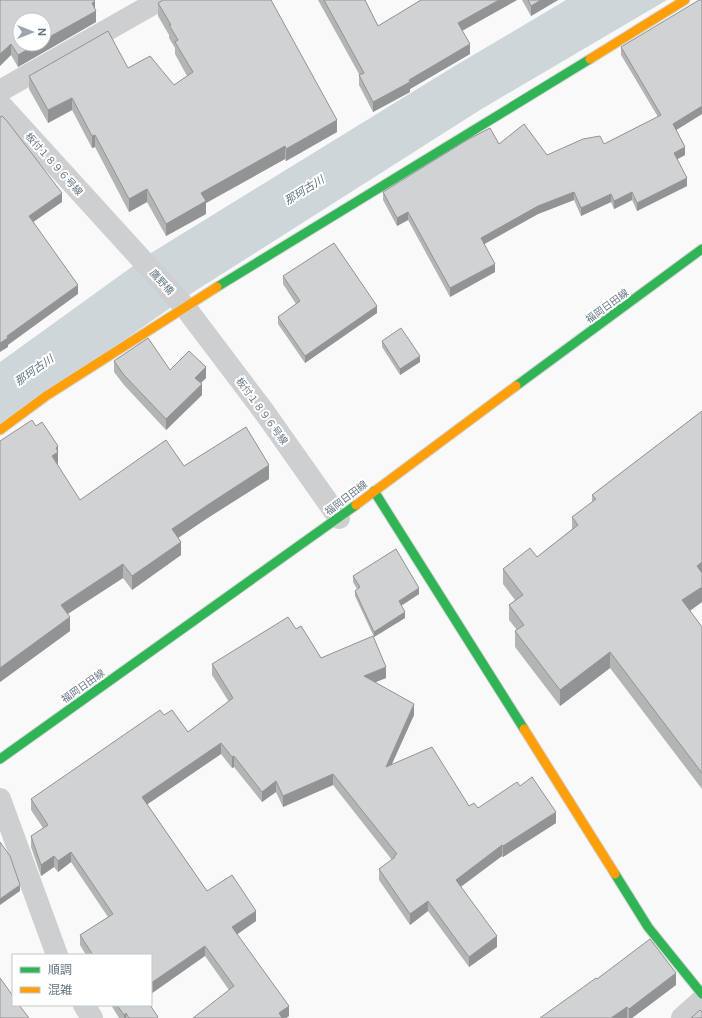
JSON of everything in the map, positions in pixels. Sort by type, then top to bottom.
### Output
[{"type":"street","points":[[0,91],[160,0]]},
{"type":"street","points":[[0,430],[46,396],[184,306],[685,0]]},
{"type":"street","name":"板付１８９６号線","points":[[0,104],[141,259]]},
{"type":"street","name":"福岡日田線","points":[[0,759],[339,518],[702,250]]},
{"type":"street","name":"鷹野橋","points":[[141,259],[184,306]]},
{"type":"street","name":"板付１８９６号線","points":[[184,306],[260,407],[339,518]]},
{"type":"street","points":[[374,491],[648,927],[702,994]]},
{"type":"street","points":[[0,799],[57,954]]},
{"type":"street","points":[[682,1018],[702,1000]]},
{"type":"street","points":[[85,1006],[92,1018]]},
{"type":"water","name":"那珂古川","points":[[566,0],[667,0],[480,110],[189,295],[0,426],[0,362],[151,253],[453,67]]},
{"type":"building","points":[[0,0],[95,1],[92,3],[96,11],[52,36],[52,12],[12,12],[12,46],[11,44],[0,54]]},
{"type":"building","points":[[163,0],[271,0],[337,120],[286,149],[285,146],[201,193],[206,201],[166,224],[147,189],[129,199],[95,135],[92,136],[72,98],[48,110],[29,76],[108,31],[128,68],[150,56],[174,85],[193,72],[175,42],[178,40],[158,3]]},
{"type":"building","points":[[324,0],[365,0],[378,26],[421,0],[499,0],[458,23],[470,44],[409,80],[410,82],[373,102],[359,75],[364,73]]},
{"type":"building","points":[[528,0],[541,0],[531,6]]},
{"type":"building","points":[[699,0],[702,0],[702,106],[673,124],[685,147],[674,153],[687,178],[637,203],[632,192],[614,201],[611,194],[581,208],[574,192],[538,206],[481,238],[495,264],[450,288],[408,212],[397,218],[383,192],[467,140],[490,128],[499,144],[524,124],[547,155],[583,139],[600,136],[604,144],[661,115],[621,47]]},
{"type":"building","points":[[16,52],[23,52],[18,55]]},
{"type":"building","points":[[2,116],[62,193],[29,216],[78,285],[7,336],[8,338],[0,343],[0,117]]},
{"type":"building","points":[[334,243],[377,306],[305,356],[278,317],[300,301],[283,276]]},
{"type":"building","points":[[401,328],[420,356],[400,369],[382,341]]},
{"type":"building","points":[[148,338],[170,370],[189,351],[206,367],[195,378],[202,384],[166,419],[124,375],[114,361]]},
{"type":"building","points":[[702,411],[702,562],[697,566],[702,573],[702,587],[682,600],[702,627],[702,773],[610,652],[560,690],[515,631],[524,625],[509,605],[523,595],[503,569],[530,548],[537,557],[578,525],[572,517],[596,499],[592,495]]},
{"type":"building","points":[[32,420],[36,426],[42,422],[58,446],[56,448],[58,452],[52,456],[80,500],[166,440],[184,466],[246,427],[269,465],[172,529],[181,542],[132,576],[123,564],[61,605],[70,617],[0,668],[0,441]]},
{"type":"building","points":[[396,549],[419,588],[399,601],[405,612],[374,632],[355,591],[360,587],[353,576]]},
{"type":"building","points":[[288,617],[296,629],[301,626],[321,658],[373,636],[386,667],[364,676],[414,704],[386,767],[432,747],[469,806],[474,803],[478,808],[517,782],[520,786],[532,777],[556,812],[503,846],[502,845],[456,880],[497,936],[469,957],[428,901],[410,914],[379,869],[397,854],[333,774],[283,796],[276,781],[262,792],[234,756],[232,757],[221,743],[142,797],[207,891],[232,875],[256,911],[232,927],[289,1006],[279,1013],[282,1018],[193,1018],[234,986],[205,946],[152,982],[152,954],[92,954],[80,935],[113,914],[71,852],[58,861],[54,856],[41,865],[31,836],[48,825],[31,799],[160,710],[164,715],[172,710],[188,732],[233,698],[212,664]]},
{"type":"building","points":[[0,842],[10,856],[20,885],[0,899]]},
{"type":"building","points":[[650,939],[676,973],[629,1009],[627,1007],[611,1018],[540,1018],[596,978],[597,979]]},
{"type":"building","points":[[0,978],[12,995],[12,1006],[20,1006],[29,1018],[0,1018]]},
{"type":"building","points":[[118,1006],[151,1006],[158,1017],[129,1018],[126,1013],[124,1015]]},
{"type":"building","points":[[700,1010],[702,1012],[702,1018],[691,1018]]},
{"type":"traffic: fast","points":[[217,287],[590,59]]},
{"type":"traffic: fast","points":[[516,386],[702,249]]},
{"type":"traffic: fast","points":[[374,491],[524,729]]},
{"type":"traffic: fast","points":[[0,759],[356,505]]},
{"type":"traffic: fast","points":[[615,874],[648,927],[702,994]]},
{"type":"traffic: slow","points":[[590,59],[685,0]]},
{"type":"traffic: slow","points":[[0,430],[46,396],[217,287]]},
{"type":"traffic: slow","points":[[356,505],[516,386]]},
{"type":"traffic: slow","points":[[524,729],[615,874]]}]
